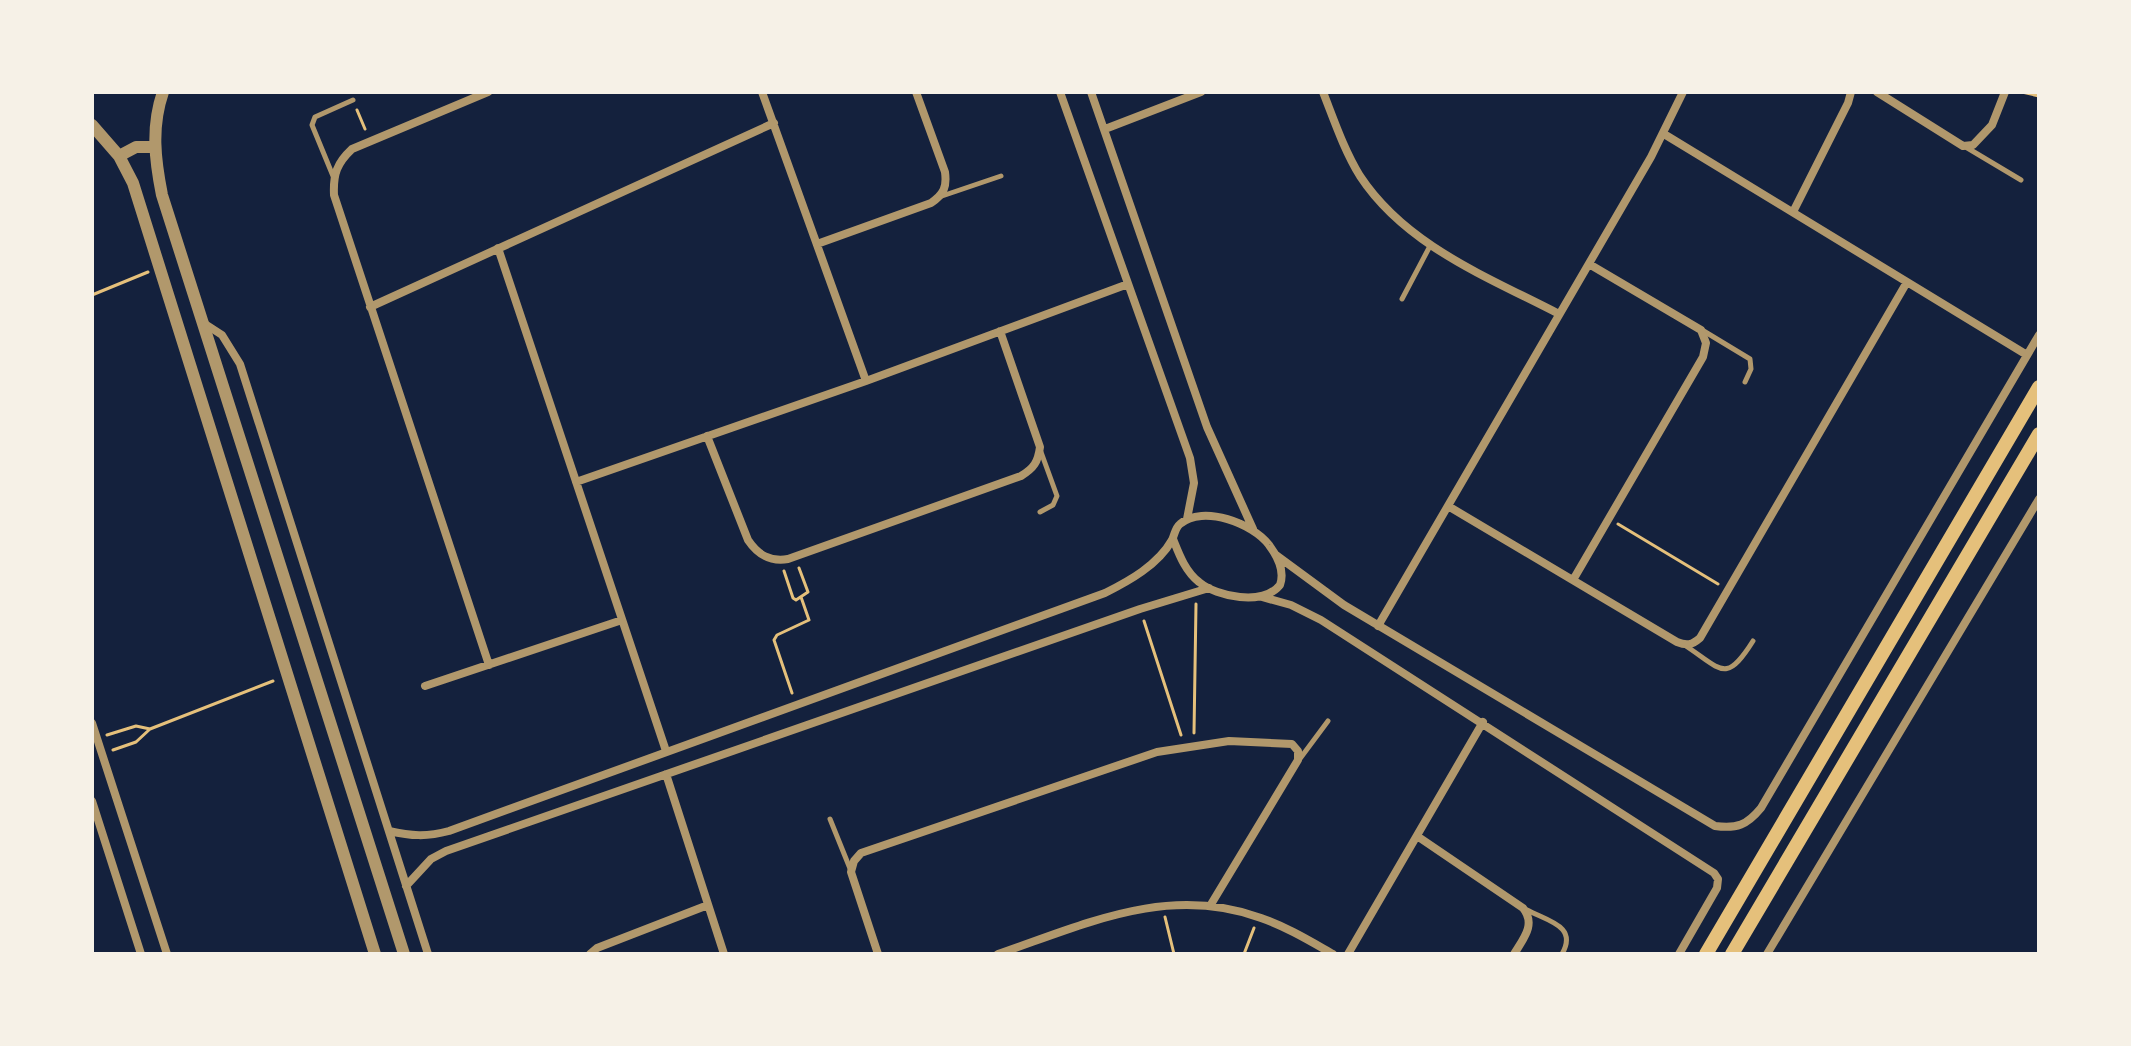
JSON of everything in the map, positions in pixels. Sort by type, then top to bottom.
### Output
[{"type":"main road","points":[[1706,954],[2037,394]]},
{"type":"main road","points":[[1732,954],[2039,434]]},
{"type":"street","points":[[163,92],[155,123],[154,147],[162,195],[404,954]]},
{"type":"street","points":[[488,92],[352,149],[339,161],[333,177],[334,195],[489,665]]},
{"type":"street","points":[[762,92],[866,381]]},
{"type":"street","points":[[817,244],[931,203],[941,196],[947,184],[945,172],[916,92]]},
{"type":"street","points":[[389,831],[410,836],[430,836],[449,831],[1105,593],[1140,573],[1173,539],[1175,531],[1187,519],[1194,496],[1193,470],[1060,92]]},
{"type":"street","points":[[1091,92],[1207,427],[1254,530],[1275,554],[1320,589],[1715,826],[1733,828],[1750,822],[1761,808],[2039,335]]},
{"type":"street","points":[[1105,129],[1201,92]]},
{"type":"street","points":[[1323,92],[1344,147],[1360,176],[1404,226],[1430,246],[1559,314]]},
{"type":"street","points":[[1378,626],[1664,134],[1683,92]]},
{"type":"street","points":[[1793,212],[1851,92]]},
{"type":"street","points":[[1877,92],[1963,146],[1973,145],[1992,125],[2005,92]]},
{"type":"street","points":[[370,307],[774,123]]},
{"type":"street","points":[[92,125],[119,156],[133,183],[375,954]]},
{"type":"street","points":[[1664,134],[2027,355]]},
{"type":"street","points":[[119,156],[136,147],[154,147]]},
{"type":"street","points":[[498,248],[666,751]]},
{"type":"street","points":[[1573,580],[1703,357],[1706,343],[1701,330],[1589,264]]},
{"type":"street","points":[[1448,506],[1685,645],[1694,644],[1907,282]]},
{"type":"street","points":[[576,482],[866,381],[1128,284]]},
{"type":"street","points":[[202,322],[222,335],[240,364],[428,954]]},
{"type":"street","points":[[707,436],[748,540],[761,555],[780,560],[1021,476],[1032,470],[1039,459],[1040,447],[1000,331]]},
{"type":"street","points":[[1767,954],[2039,499]]},
{"type":"street","points":[[1187,519],[1219,517],[1237,521],[1254,530]]},
{"type":"street","points":[[1173,539],[1191,574],[1209,588],[1233,595],[1269,594],[1280,585],[1282,571],[1275,554]]},
{"type":"street","points":[[406,886],[431,859],[446,851],[1140,609],[1209,588]]},
{"type":"street","points":[[1258,596],[1306,611],[1714,873],[1718,879],[1717,888],[1679,954]]},
{"type":"street","points":[[425,686],[622,620]]},
{"type":"street","points":[[1348,954],[1483,722]]},
{"type":"street","points":[[92,723],[167,954]]},
{"type":"street","points":[[878,954],[851,872],[854,861],[861,853],[1157,752],[1229,741],[1292,744],[1298,751],[1298,760],[1210,906]]},
{"type":"street","points":[[666,774],[724,954]]},
{"type":"street","points":[[92,801],[141,954]]},
{"type":"street","points":[[1417,836],[1523,908],[1530,922],[1514,954]]},
{"type":"street","points":[[590,954],[597,948],[708,905]]},
{"type":"street","points":[[998,954],[1121,912],[1162,905],[1210,906],[1258,917],[1333,954]]},
{"type":"lane","points":[[333,177],[312,125],[315,117],[353,100]]},
{"type":"lane","points":[[1963,146],[2021,180]]},
{"type":"lane","points":[[941,196],[1001,176]]},
{"type":"lane","points":[[1402,299],[1430,246]]},
{"type":"lane","points":[[1701,330],[1750,359],[1751,369],[1745,382]]},
{"type":"lane","points":[[1040,447],[1057,496],[1053,505],[1040,512]]},
{"type":"lane","points":[[1685,645],[1723,669],[1732,669],[1739,664],[1753,641]]},
{"type":"lane","points":[[1298,760],[1328,721]]},
{"type":"lane","points":[[830,819],[851,872]]},
{"type":"lane","points":[[1523,908],[1566,932],[1567,944],[1562,954]]},
{"type":"path","points":[[2022,92],[2039,96]]},
{"type":"path","points":[[353,100],[371,141]]},
{"type":"path","points":[[92,295],[159,267]]},
{"type":"path","points":[[1608,518],[1728,590]]},
{"type":"path","points":[[780,560],[793,599],[801,597],[808,592],[795,556]]},
{"type":"path","points":[[1189,745],[1196,593]]},
{"type":"path","points":[[796,704],[774,640],[777,635],[809,620],[801,597]]},
{"type":"path","points":[[1140,609],[1189,745]]},
{"type":"path","points":[[102,754],[136,742],[150,729],[287,676]]},
{"type":"path","points":[[97,738],[136,726],[150,729]]},
{"type":"path","points":[[1162,905],[1174,954]]},
{"type":"path","points":[[1244,954],[1258,917]]}]
